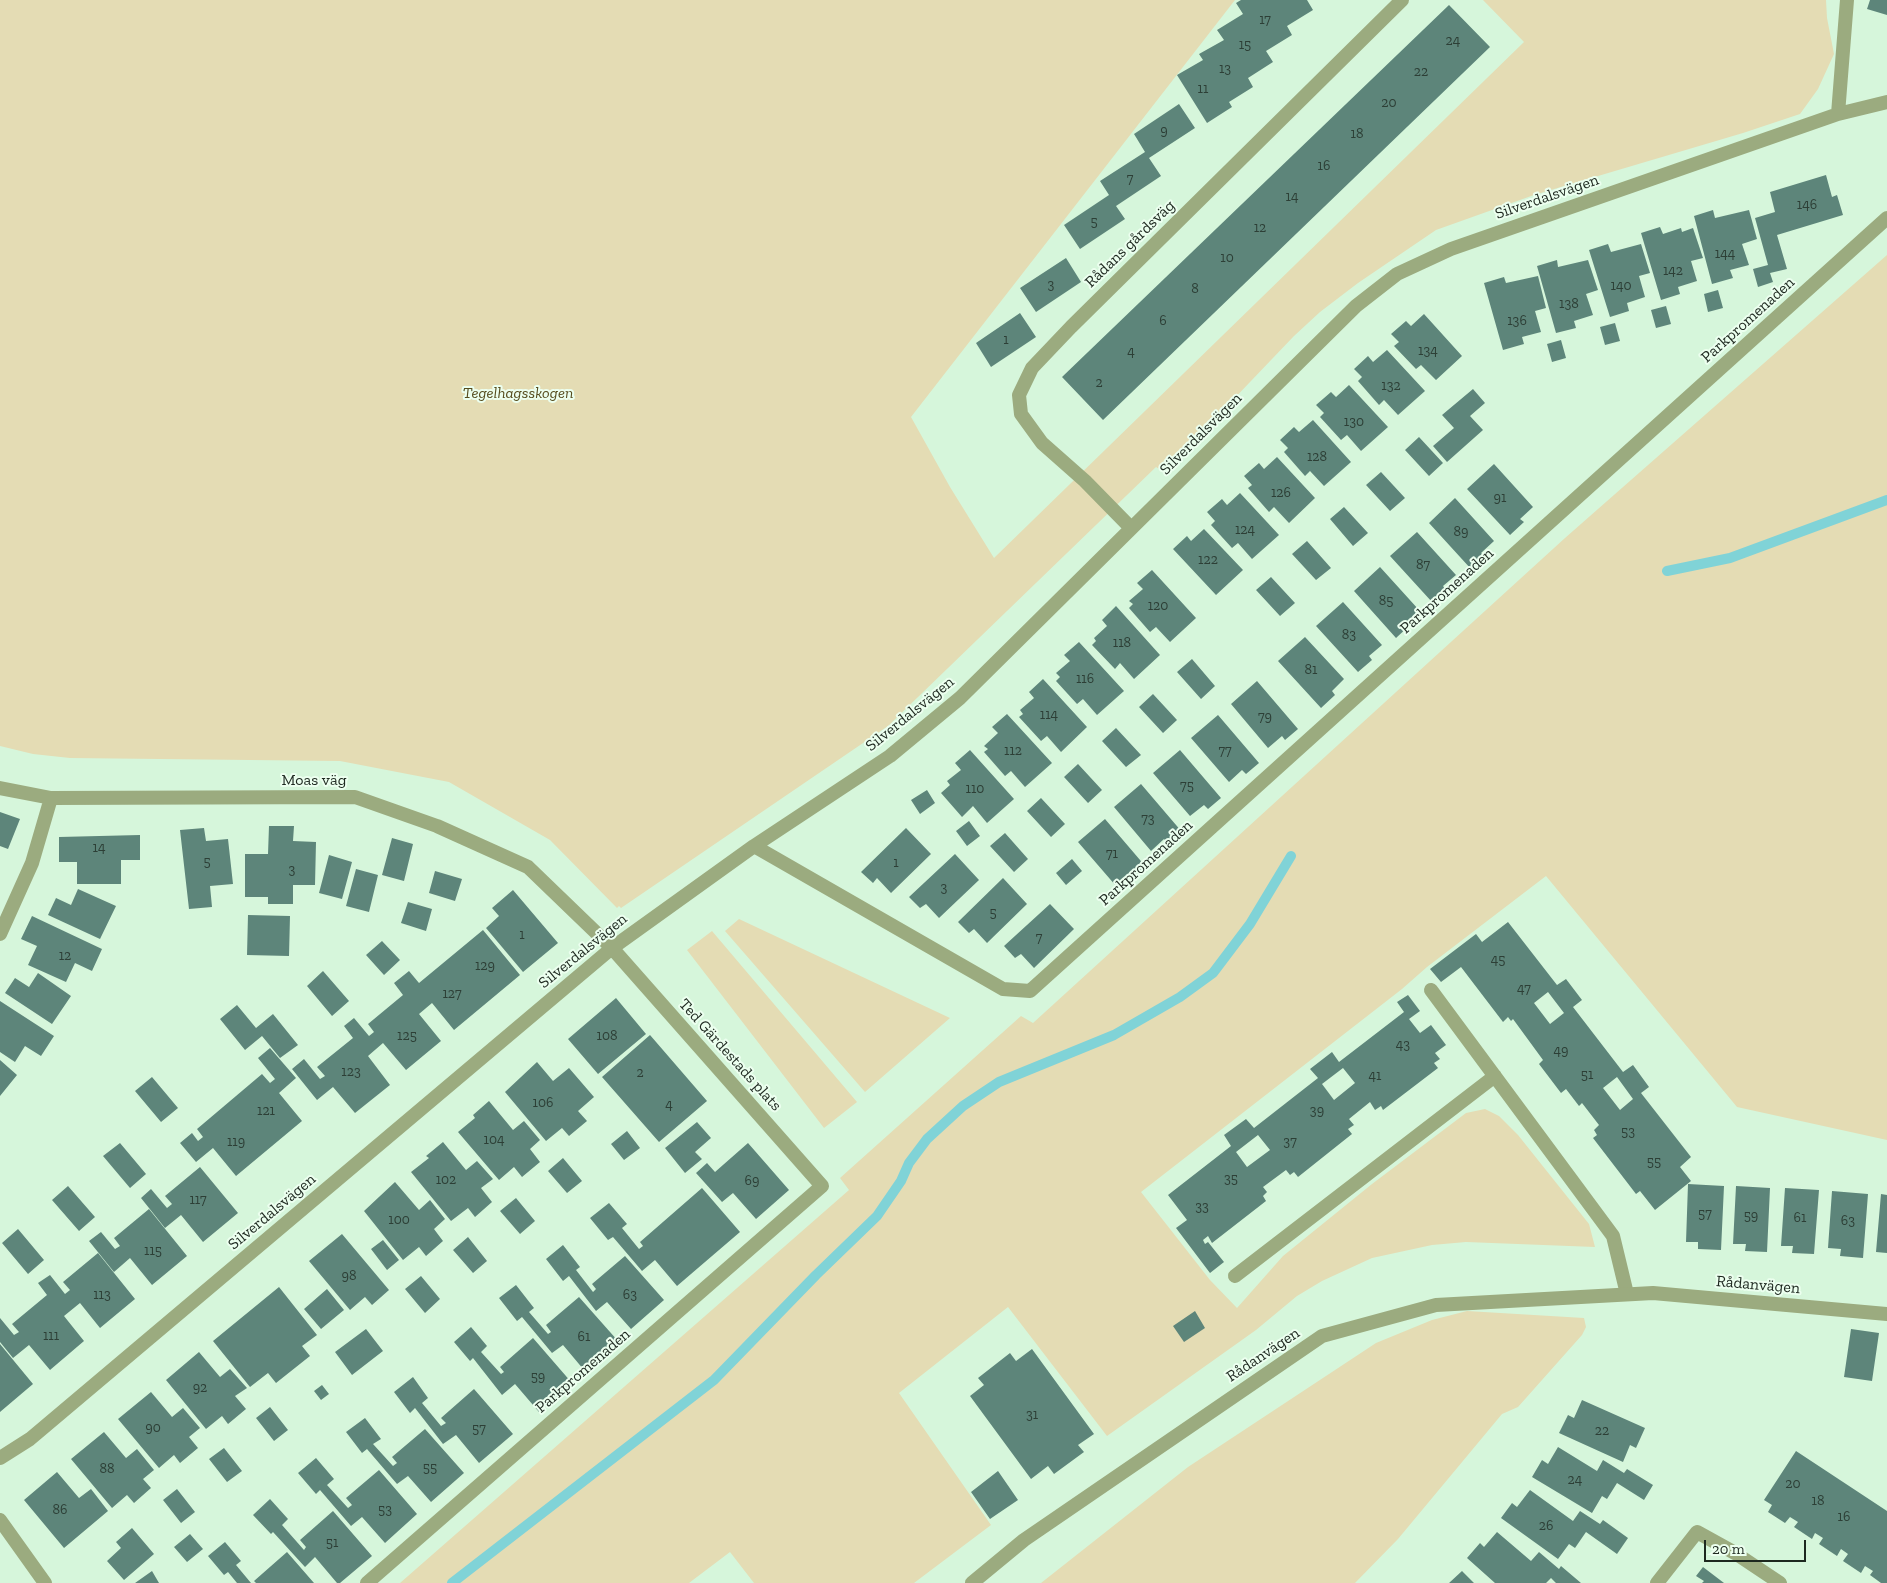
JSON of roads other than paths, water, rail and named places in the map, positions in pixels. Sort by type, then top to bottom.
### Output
[{"type":"street","name":"Rådans gårdsväg","points":[[1131,528],[1085,481],[1042,443],[1021,414],[1019,395],[1032,368],[1070,327],[1402,0]]},
{"type":"street","points":[[1838,114],[1847,0]]},
{"type":"street","name":"Silverdalsvägen","points":[[0,1458],[30,1439],[612,948],[754,846],[890,756],[953,704],[1356,306],[1397,274],[1451,249],[1838,114],[1887,102]]},
{"type":"street","name":"Parkpromenaden","points":[[754,846],[1002,989],[1030,991],[1887,218]]},
{"type":"street","name":"Moas väg","points":[[0,788],[51,798],[354,797],[437,826],[528,867],[612,948]]},
{"type":"street","points":[[0,934],[32,863],[51,798]]},
{"type":"street","name":"Ted Gärdestads plats","points":[[612,948],[822,1186]]},
{"type":"street","points":[[1431,990],[1614,1236],[1627,1294]]},
{"type":"street","points":[[1235,1276],[1495,1076]]},
{"type":"street","name":"Parkpromenaden","points":[[368,1583],[822,1186]]},
{"type":"street","name":"Rådanvägen","points":[[972,1583],[1024,1540],[1322,1336],[1436,1305],[1627,1294],[1653,1293],[1887,1314]]},
{"type":"street","points":[[0,1520],[45,1583]]},
{"type":"street","points":[[1657,1583],[1696,1532],[1735,1553],[1780,1583]]},
{"type":"waterway","points":[[1667,571],[1730,558],[1887,500]]},
{"type":"waterway","points":[[452,1583],[714,1380],[816,1275],[877,1216],[901,1181],[909,1163],[927,1139],[963,1106],[999,1082],[1114,1035],[1180,997],[1213,973],[1250,924],[1291,856]]},
{"type":"park label","name":"Tegelhagsskogen","points":[[518,393]]}]
